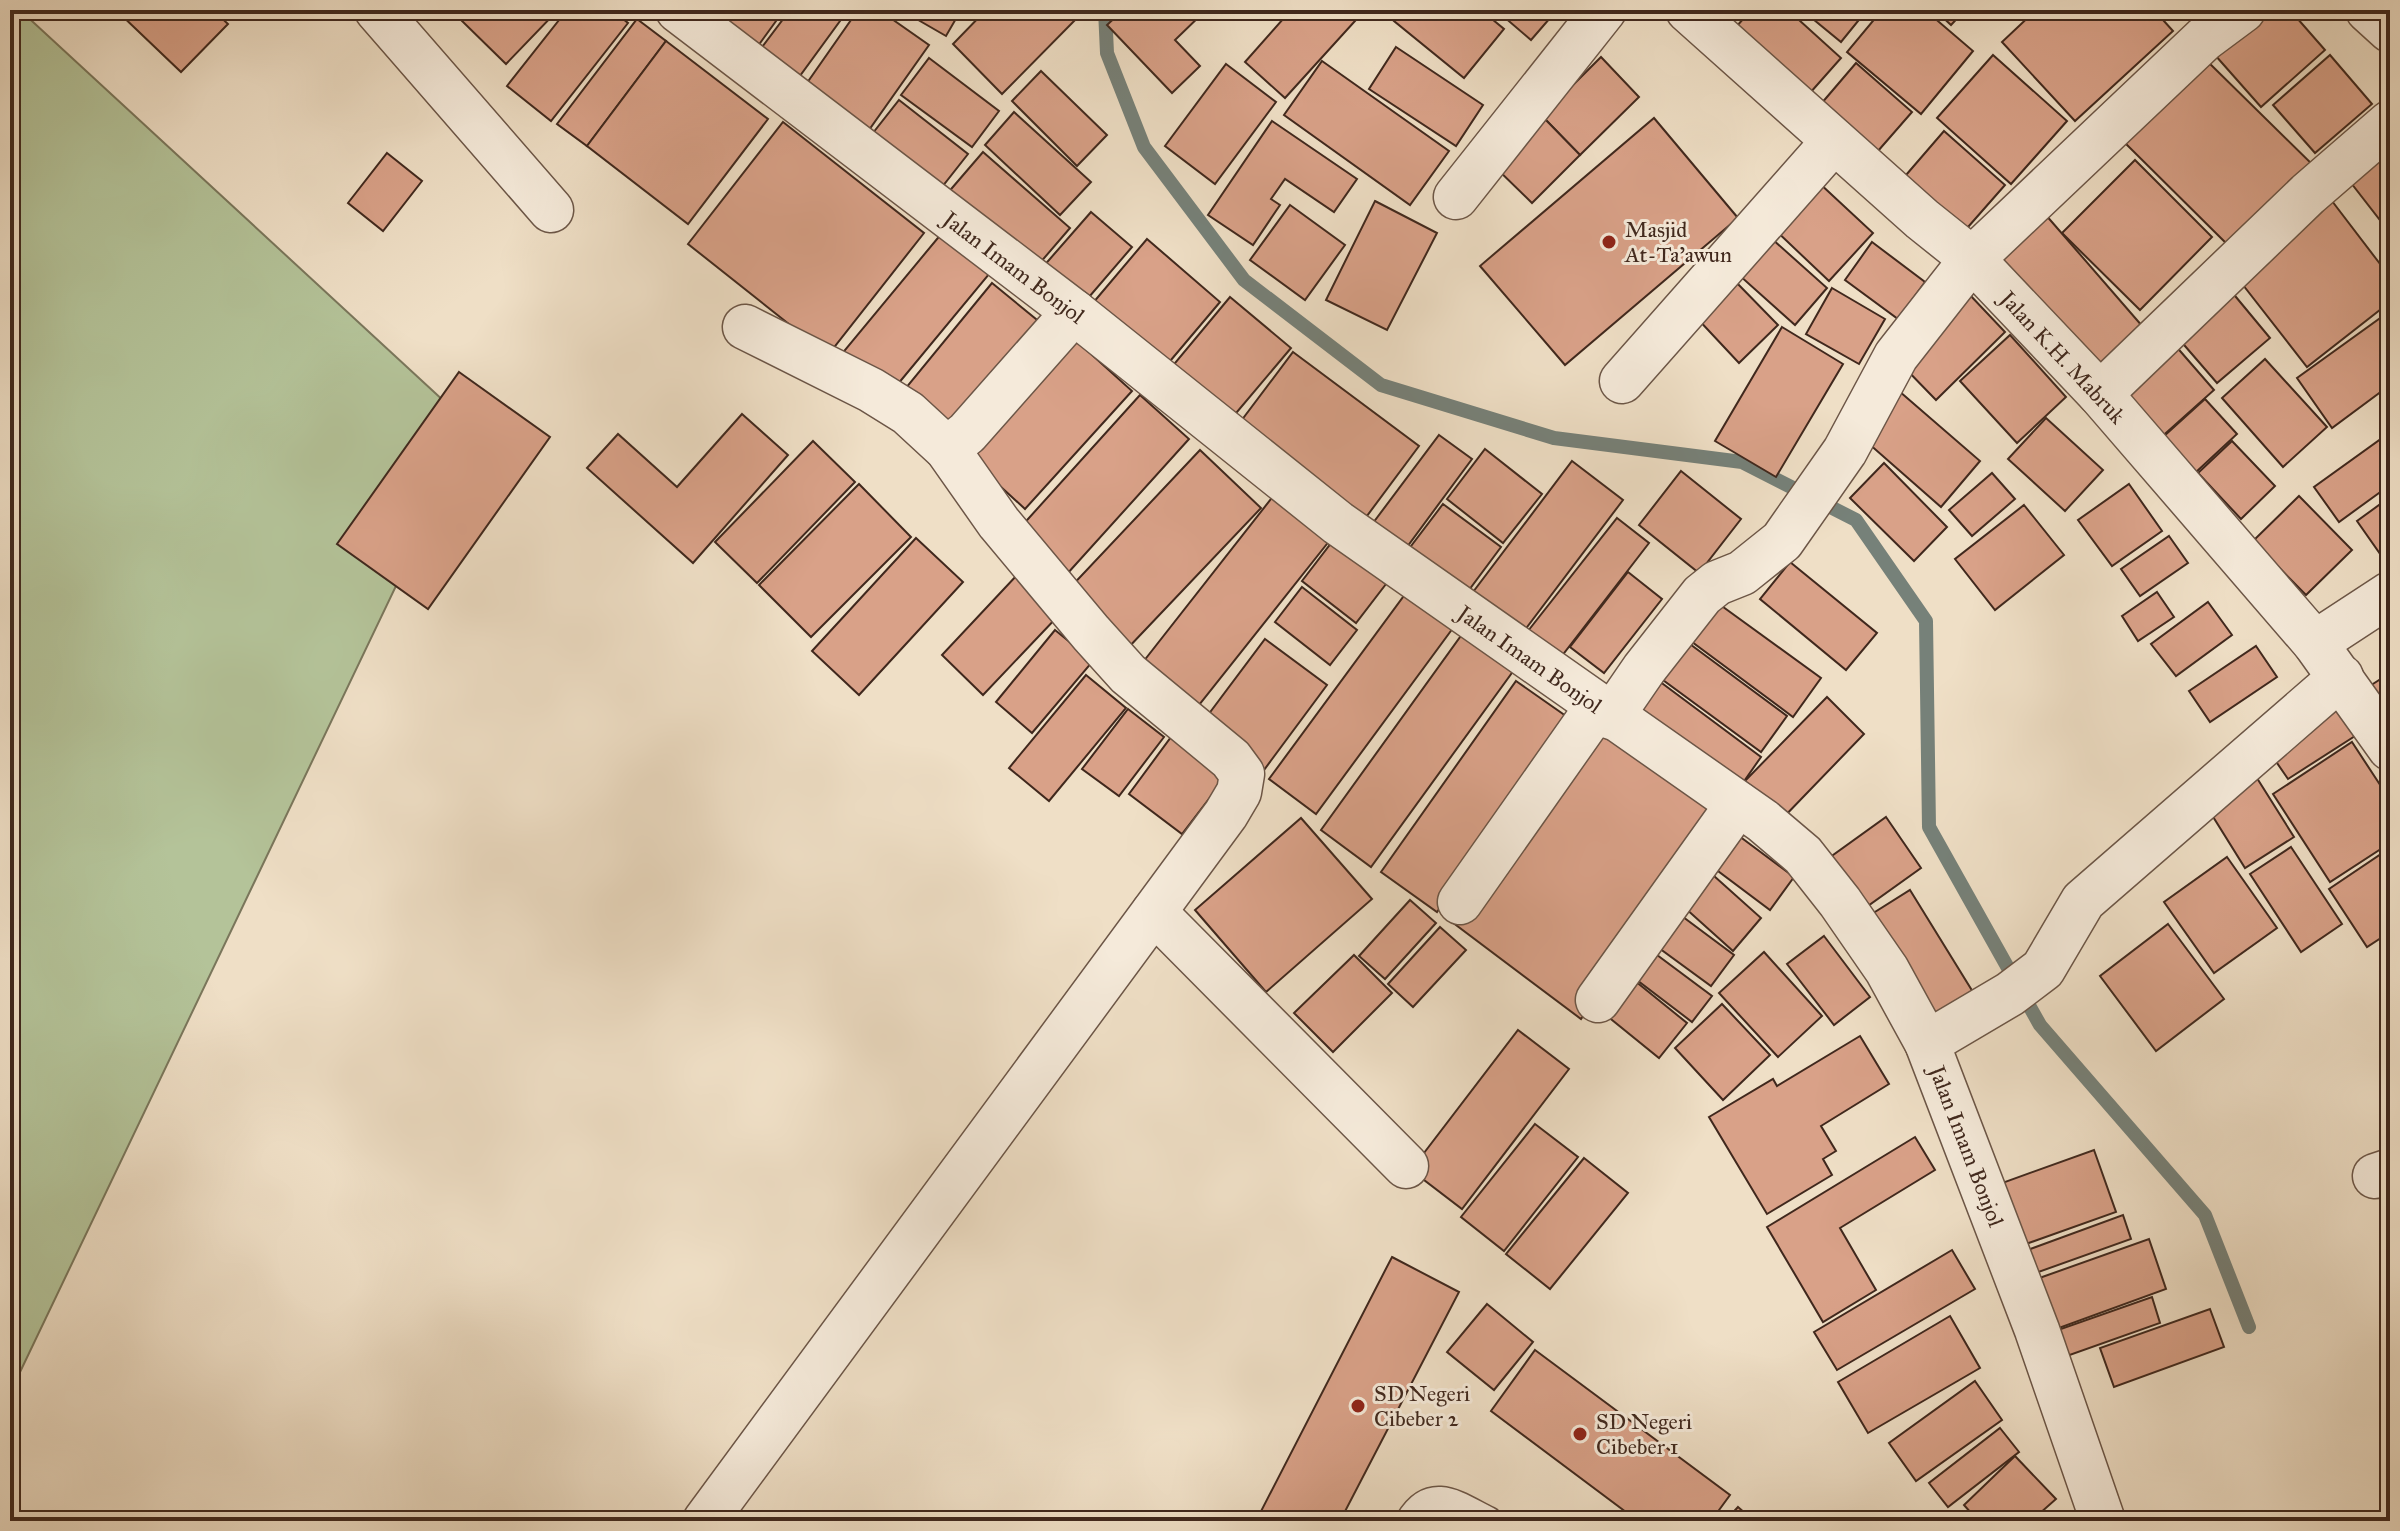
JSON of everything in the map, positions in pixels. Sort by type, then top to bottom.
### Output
[{"type":"street","points":[[377,10],[551,210]]},
{"type":"street","name":"Jalan Imam Bonjol","points":[[678,10],[1074,312],[1338,523],[1738,804],[1803,855],[1887,970],[1927,1043],[2037,1330],[2103,1521]]},
{"type":"street","points":[[1456,197],[1604,10]]},
{"type":"street","name":"Jalan K.H. Mabruk","points":[[1688,10],[1972,259],[2100,394],[2328,660],[2390,748]]},
{"type":"street","points":[[1460,902],[1605,712],[1644,669],[1702,595],[1717,583],[1742,573],[1782,541],[1845,451],[1896,356],[1972,259],[2204,39],[2243,10]]},
{"type":"street","points":[[2368,10],[2390,30]]},
{"type":"street","points":[[2100,394],[2308,194],[2390,123]]},
{"type":"street","points":[[1622,381],[1834,141]]},
{"type":"street","points":[[947,449],[967,433],[1074,312]]},
{"type":"street","points":[[705,1521],[1226,814],[1239,792],[1242,774],[1231,759],[1128,674],[985,506],[947,449],[908,413],[871,390],[745,327]]},
{"type":"street","points":[[1927,1043],[2026,982],[2083,901],[2328,660],[2390,594]]},
{"type":"street","points":[[1598,1000],[1738,804]]},
{"type":"street","points":[[1154,912],[1406,1166]]},
{"type":"lane","points":[[1410,1521],[1420,1507],[1439,1500],[1450,1502],[1488,1521]]},
{"type":"green space","points":[[10,10],[20,10],[472,427],[10,1393]]},
{"type":"building","points":[[116,10],[213,10],[228,24],[181,72]]},
{"type":"building","points":[[470,10],[558,10],[506,64],[461,20]]},
{"type":"building","points":[[567,10],[612,10],[628,23],[551,121],[507,86]]},
{"type":"building","points":[[706,10],[784,10],[755,50]]},
{"type":"building","points":[[790,10],[848,10],[794,84],[756,55]]},
{"type":"building","points":[[858,10],[879,10],[929,45],[864,137],[800,93]]},
{"type":"building","points":[[901,10],[961,10],[946,36]]},
{"type":"building","points":[[986,10],[1079,10],[1082,13],[1002,94],[953,44]]},
{"type":"building","points":[[1123,10],[1206,10],[1175,40],[1200,66],[1172,93],[1107,25]]},
{"type":"building","points":[[1291,10],[1365,10],[1285,98],[1245,62]]},
{"type":"building","points":[[1403,10],[1481,10],[1504,29],[1464,78],[1394,21]]},
{"type":"building","points":[[1496,10],[1557,10],[1531,40]]},
{"type":"building","points":[[1700,10],[1744,10],[1723,32]]},
{"type":"building","points":[[1751,10],[1788,10],[1841,58],[1802,102],[1729,35]]},
{"type":"building","points":[[1802,10],[1867,10],[1841,42]]},
{"type":"building","points":[[1882,10],[1925,10],[1973,51],[1921,114],[1847,52]]},
{"type":"building","points":[[1935,10],[1965,10],[1951,25]]},
{"type":"building","points":[[2036,10],[2154,10],[2173,31],[2075,121],[2002,42]]},
{"type":"building","points":[[2265,10],[2290,10],[2325,50],[2261,107],[2215,55]]},
{"type":"building","points":[[637,19],[666,41],[587,146],[557,124]]},
{"type":"building","points":[[666,41],[768,119],[688,224],[587,146]]},
{"type":"building","points":[[1396,47],[1483,105],[1456,146],[1369,89]]},
{"type":"building","points":[[1993,55],[2067,121],[2011,184],[1937,118]]},
{"type":"building","points":[[2330,55],[2372,104],[2315,153],[2273,105]]},
{"type":"building","points":[[2202,56],[2319,171],[2237,254],[2121,139]]},
{"type":"building","points":[[1601,57],[1639,97],[1580,155],[1542,116]]},
{"type":"building","points":[[929,58],[999,111],[972,147],[901,95]]},
{"type":"building","points":[[1322,61],[1449,151],[1410,205],[1284,115]]},
{"type":"building","points":[[1856,63],[1912,112],[1871,159],[1815,111]]},
{"type":"building","points":[[1226,64],[1276,102],[1215,184],[1165,146]]},
{"type":"building","points":[[1041,71],[1107,135],[1077,166],[1012,101]]},
{"type":"building","points":[[899,100],[968,154],[938,192],[869,138]]},
{"type":"building","points":[[1014,112],[1091,182],[1060,215],[985,145]]},
{"type":"building","points":[[1542,116],[1580,155],[1532,203],[1492,164]]},
{"type":"building","name":"Masjid At-Ta'awun","points":[[1654,118],[1738,218],[1565,365],[1480,266]]},
{"type":"building","points":[[1272,121],[1357,179],[1334,212],[1285,179],[1271,199],[1280,205],[1253,245],[1208,215]]},
{"type":"building","points":[[783,122],[924,233],[828,355],[688,244]]},
{"type":"building","points":[[1944,131],[2005,185],[1961,235],[1900,182]]},
{"type":"building","points":[[2390,132],[2390,233],[2341,170]]},
{"type":"building","points":[[983,152],[1070,228],[1033,271],[946,195]]},
{"type":"building","points":[[387,153],[422,181],[383,231],[348,203]]},
{"type":"building","points":[[2135,160],[2212,237],[2140,310],[2062,233]]},
{"type":"building","points":[[1817,181],[1873,233],[1829,281],[1773,228]]},
{"type":"building","points":[[1375,201],[1437,233],[1387,330],[1326,300]]},
{"type":"building","points":[[2332,201],[2390,277],[2390,302],[2307,367],[2236,276]]},
{"type":"building","points":[[1290,205],[1345,245],[1305,300],[1250,260]]},
{"type":"building","points":[[1091,212],[1132,247],[1083,304],[1042,268]]},
{"type":"building","points":[[2045,214],[2143,327],[2096,369],[1997,255]]},
{"type":"building","points":[[942,233],[990,273],[888,396],[840,356]]},
{"type":"building","points":[[1771,238],[1827,288],[1795,325],[1739,275]]},
{"type":"building","points":[[1147,239],[1220,302],[1160,373],[1087,310]]},
{"type":"building","points":[[1872,242],[1925,282],[1898,319],[1845,280]]},
{"type":"building","points":[[1733,279],[1778,325],[1739,363],[1695,316]]},
{"type":"building","points":[[992,283],[1042,324],[955,430],[905,389]]},
{"type":"building","points":[[2226,285],[2270,338],[2217,383],[2172,331]]},
{"type":"building","points":[[1832,288],[1885,319],[1859,364],[1806,334]]},
{"type":"building","points":[[1969,294],[2005,332],[1936,400],[1899,362]]},
{"type":"building","points":[[1230,297],[1291,348],[1226,425],[1165,375]]},
{"type":"building","points":[[2390,311],[2390,385],[2332,428],[2297,378]]},
{"type":"building","points":[[1782,327],[1843,364],[1776,477],[1715,441]]},
{"type":"building","points":[[1070,335],[1132,391],[1025,509],[963,452]]},
{"type":"building","points":[[2010,335],[2066,397],[2017,443],[1960,381]]},
{"type":"building","points":[[2174,344],[2214,390],[2157,441],[2116,395]]},
{"type":"building","points":[[1293,352],[1419,446],[1358,528],[1232,433]]},
{"type":"building","points":[[2265,359],[2327,427],[2283,467],[2222,398]]},
{"type":"building","points":[[459,372],[550,437],[428,609],[337,544]]},
{"type":"building","points":[[1899,391],[1980,461],[1941,507],[1860,436]]},
{"type":"building","points":[[1140,395],[1189,439],[1067,574],[1019,529]]},
{"type":"building","points":[[2205,399],[2237,434],[2195,473],[2163,437]]},
{"type":"building","points":[[742,414],[788,455],[693,563],[587,468],[618,434],[677,487]]},
{"type":"building","points":[[2046,418],[2103,470],[2065,511],[2008,459]]},
{"type":"building","points":[[1439,435],[1472,459],[1404,551],[1370,527]]},
{"type":"building","points":[[2385,436],[2390,443],[2390,485],[2339,522],[2314,487]]},
{"type":"building","points":[[813,441],[855,482],[757,583],[715,542]]},
{"type":"building","points":[[2232,441],[2275,486],[2241,519],[2198,473]]},
{"type":"building","points":[[1485,449],[1542,494],[1503,543],[1447,499]]},
{"type":"building","points":[[1200,450],[1261,508],[1126,650],[1066,592]]},
{"type":"building","points":[[1572,461],[1623,500],[1518,639],[1467,600]]},
{"type":"building","points":[[1884,463],[1947,527],[1914,561],[1850,498]]},
{"type":"building","points":[[1681,471],[1741,519],[1699,573],[1639,525]]},
{"type":"building","points":[[1992,473],[2015,499],[1972,536],[1949,510]]},
{"type":"building","points":[[859,484],[911,537],[811,637],[759,585]]},
{"type":"building","points":[[2129,484],[2162,531],[2112,566],[2078,520]]},
{"type":"building","points":[[1278,490],[1334,535],[1191,715],[1136,671]]},
{"type":"building","points":[[2299,496],[2352,550],[2306,595],[2253,541]]},
{"type":"building","points":[[2390,497],[2390,568],[2357,521]]},
{"type":"building","points":[[1443,504],[1501,547],[1463,598],[1405,554]]},
{"type":"building","points":[[2024,505],[2064,555],[1995,610],[1955,559]]},
{"type":"building","points":[[1617,518],[1649,543],[1561,657],[1528,631]]},
{"type":"building","points":[[2169,536],[2188,563],[2140,596],[2121,569]]},
{"type":"building","points":[[916,538],[963,582],[859,695],[812,651]]},
{"type":"building","points":[[1332,542],[1386,584],[1356,623],[1302,581]]},
{"type":"building","points":[[1790,562],[1877,633],[1846,670],[1760,599]]},
{"type":"building","points":[[1628,572],[1662,599],[1604,673],[1570,647]]},
{"type":"building","points":[[1018,574],[1059,615],[983,695],[942,655]]},
{"type":"building","points":[[1302,587],[1357,630],[1330,665],[1275,622]]},
{"type":"building","points":[[2157,592],[2174,617],[2138,641],[2122,616]]},
{"type":"building","points":[[1406,593],[1453,628],[1316,814],[1269,779]]},
{"type":"building","points":[[1708,596],[1821,678],[1793,717],[1680,633]]},
{"type":"building","points":[[2208,602],[2232,635],[2176,676],[2151,644]]},
{"type":"building","points":[[1055,630],[1093,661],[1032,733],[996,702]]},
{"type":"building","points":[[1463,633],[1514,670],[1371,867],[1321,830]]},
{"type":"building","points":[[1675,633],[1787,716],[1761,752],[1648,669]]},
{"type":"building","points":[[1265,639],[1327,685],[1264,770],[1202,723]]},
{"type":"building","points":[[2256,646],[2277,677],[2210,722],[2189,691]]},
{"type":"building","points":[[1647,672],[1761,757],[1740,787],[1624,702]]},
{"type":"building","points":[[2390,673],[2390,729],[2362,691]]},
{"type":"building","points":[[1086,675],[1126,708],[1049,801],[1009,768]]},
{"type":"building","points":[[1516,681],[1573,721],[1437,912],[1381,872]]},
{"type":"building","points":[[1827,697],[1864,734],[1779,822],[1741,785]]},
{"type":"building","points":[[2332,700],[2355,736],[2288,779],[2264,744]]},
{"type":"building","points":[[1128,709],[1164,737],[1119,796],[1082,769]]},
{"type":"building","points":[[1595,723],[1726,812],[1581,1019],[1452,922]]},
{"type":"building","points":[[1174,733],[1228,774],[1182,834],[1129,794]]},
{"type":"building","points":[[2352,742],[2390,800],[2390,843],[2330,882],[2273,794]]},
{"type":"building","points":[[2250,767],[2294,837],[2245,868],[2202,799]]},
{"type":"building","points":[[1886,817],[1921,868],[1858,913],[1822,863]]},
{"type":"building","points":[[1301,818],[1372,899],[1266,992],[1195,910]]},
{"type":"building","points":[[1731,830],[1794,877],[1770,910],[1706,862]]},
{"type":"building","points":[[2291,847],[2342,924],[2301,952],[2250,874]]},
{"type":"building","points":[[2390,848],[2390,932],[2367,947],[2329,889]]},
{"type":"building","points":[[2227,857],[2277,928],[2214,973],[2164,902]]},
{"type":"building","points":[[1704,867],[1761,918],[1733,951],[1675,899]]},
{"type":"building","points":[[1910,890],[1976,997],[1933,1023],[1867,917]]},
{"type":"building","points":[[1410,900],[1436,923],[1385,979],[1359,956]]},
{"type":"building","points":[[1671,908],[1734,955],[1711,986],[1648,940]]},
{"type":"building","points":[[2168,924],[2224,999],[2156,1051],[2100,976]]},
{"type":"building","points":[[1440,927],[1466,950],[1413,1007],[1388,984]]},
{"type":"building","points":[[1824,936],[1870,997],[1834,1025],[1787,964]]},
{"type":"building","points":[[1649,949],[1712,996],[1692,1022],[1629,974]]},
{"type":"building","points":[[1764,952],[1822,1016],[1778,1057],[1719,993]]},
{"type":"building","points":[[1354,955],[1392,993],[1333,1052],[1294,1013]]},
{"type":"building","points":[[1624,972],[1687,1023],[1659,1058],[1596,1007]]},
{"type":"building","points":[[1722,1004],[1770,1055],[1723,1100],[1675,1048]]},
{"type":"building","points":[[1518,1030],[1569,1069],[1462,1209],[1411,1170]]},
{"type":"building","points":[[1860,1036],[1889,1084],[1821,1126],[1836,1151],[1823,1159],[1832,1175],[1767,1214],[1709,1117],[1773,1079],[1777,1086]]},
{"type":"building","points":[[1535,1124],[1578,1157],[1504,1251],[1461,1217]]},
{"type":"building","points":[[1915,1137],[1935,1170],[1840,1228],[1876,1290],[1823,1322],[1767,1227]]},
{"type":"building","points":[[2094,1150],[2116,1212],[2012,1249],[1991,1187]]},
{"type":"building","points":[[1584,1158],[1628,1193],[1550,1289],[1506,1254]]},
{"type":"building","points":[[2123,1215],[2131,1239],[2030,1275],[2022,1252]]},
{"type":"building","points":[[2149,1239],[2166,1289],[2048,1332],[2031,1281]]},
{"type":"building","points":[[1952,1250],[1975,1289],[1837,1370],[1814,1332]]},
{"type":"building","name":"SD Negeri Cibeber 2","points":[[1392,1257],[1459,1292],[1340,1521],[1256,1521]]},
{"type":"building","points":[[2152,1297],[2160,1323],[2064,1357],[2055,1331]]},
{"type":"building","points":[[1487,1304],[1533,1342],[1494,1390],[1447,1352]]},
{"type":"building","points":[[2210,1309],[2224,1347],[2114,1387],[2100,1348]]},
{"type":"building","points":[[1950,1316],[1980,1368],[1868,1433],[1838,1382]]},
{"type":"building","points":[[1535,1350],[1730,1495],[1711,1521],[1638,1521],[1491,1411]]},
{"type":"building","points":[[1975,1381],[2002,1420],[1916,1481],[1889,1443]]},
{"type":"building","points":[[2000,1428],[2019,1452],[1948,1507],[1929,1483]]},
{"type":"building","points":[[2015,1456],[2056,1499],[2039,1514],[2046,1521],[1978,1521],[1964,1505]]},
{"type":"building","points":[[1738,1507],[1754,1521],[1725,1521]]},
{"type":"waterway","points":[[1105,10],[1107,53],[1144,147],[1244,280],[1381,385],[1554,438],[1742,462],[1856,520],[1926,621],[1929,827],[2040,1025],[2205,1215],[2249,1327]]},
{"type":"place","name":"Masjid At-Ta'awun","points":[[1609,242]]},
{"type":"place","name":"SD Negeri Cibeber 2","points":[[1358,1406]]},
{"type":"place","name":"SD Negeri Cibeber 1","points":[[1580,1434]]}]
